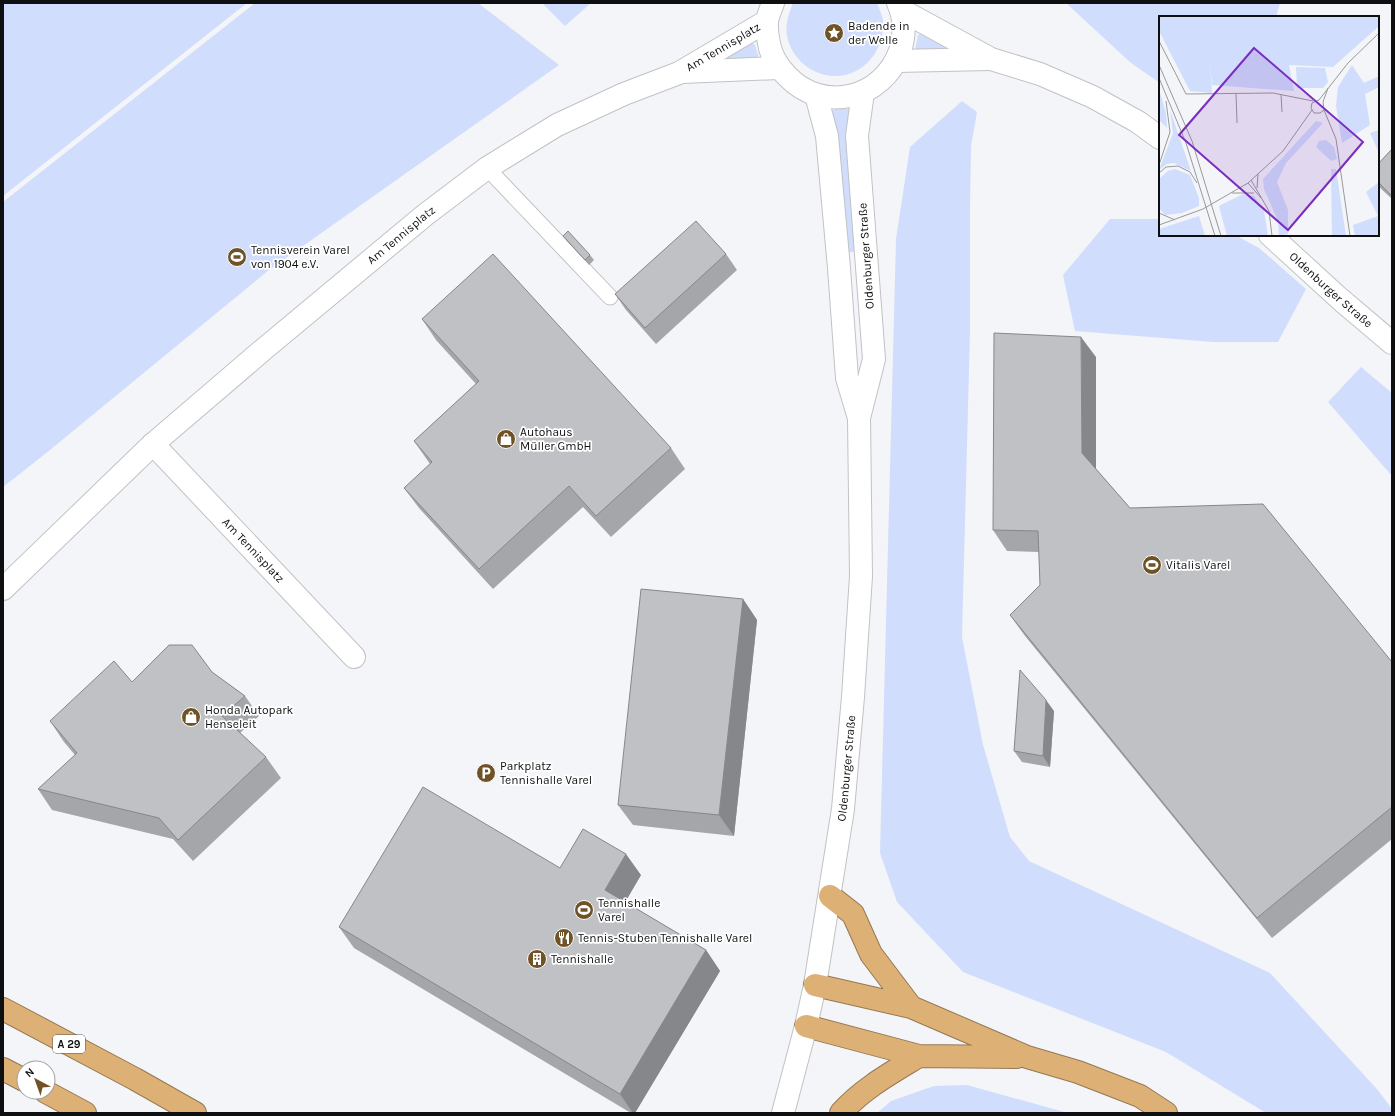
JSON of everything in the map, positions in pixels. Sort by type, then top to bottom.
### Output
[{"type":"highway","points":[[830,896],[853,914],[871,954],[911,1007]]},
{"type":"highway","points":[[815,986],[911,1007],[1027,1057],[1078,1072],[1140,1096],[1166,1113]]},
{"type":"highway","name":"A 29","points":[[3,1009],[136,1079],[195,1113]]},
{"type":"highway","points":[[806,1026],[919,1056],[1027,1057]]},
{"type":"highway","points":[[841,1113],[850,1103],[882,1078],[919,1056]]},
{"type":"highway","points":[[3,1069],[16,1076]]},
{"type":"highway","points":[[56,1097],[85,1113]]},
{"type":"street","points":[[900,7],[991,59],[1040,74],[1093,97],[1138,122],[1159,137]]},
{"type":"street","points":[[770,12],[767,37],[771,53],[778,68],[795,85],[816,95],[832,98],[848,97],[863,92],[882,79],[896,61],[902,45],[904,28],[900,7]]},
{"type":"street","name":"Am Tennisplatz","points":[[3,589],[153,444],[264,348],[419,220],[487,168],[557,125],[624,94],[678,73],[770,12]]},
{"type":"street","points":[[896,61],[991,59]]},
{"type":"street","name":"Am Tennisplatz","points":[[678,73],[778,68]]},
{"type":"street","name":"Oldenburger Straße","points":[[783,1113],[815,986],[843,809],[853,697],[861,576],[859,418],[874,359],[857,136],[863,92]]},
{"type":"street","name":"Oldenburger Straße","points":[[816,95],[826,136],[839,268],[847,378],[859,418]]},
{"type":"street","name":"Oldenburger Straße","points":[[1271,236],[1392,343]]},
{"type":"street","name":"Am Tennisplatz","points":[[153,444],[354,657]]},
{"type":"lane","points":[[487,168],[610,296]]},
{"type":"shaded area","points":[[3,3],[247,3],[3,196]]},
{"type":"shaded area","points":[[255,3],[478,3],[559,65],[269,270],[3,487],[3,202]]},
{"type":"shaded area","points":[[542,3],[591,3],[565,26]]},
{"type":"shaded area","points":[[793,3],[877,3],[883,20],[883,31],[877,50],[864,66],[846,75],[835,76],[818,73],[798,58],[789,44],[787,36],[787,23]]},
{"type":"shaded area","points":[[1066,3],[1280,3],[1276,16],[1159,16],[1159,82],[1131,63]]},
{"type":"shaded area","points":[[921,33],[976,52],[915,50],[918,35]]},
{"type":"shaded area","points":[[752,43],[755,45],[759,58],[694,66],[737,52]]},
{"type":"shaded area","points":[[962,101],[977,112],[971,146],[970,330],[962,637],[983,745],[1010,837],[1029,861],[1270,973],[1377,1089],[1392,1109],[1392,1113],[1266,1113],[1166,1052],[963,972],[897,902],[880,853],[896,239],[910,147]]},
{"type":"shaded area","points":[[835,109],[849,109],[851,113],[857,249],[853,252],[848,252],[837,132],[831,112]]},
{"type":"shaded area","points":[[1110,219],[1159,219],[1159,236],[1237,236],[1259,248],[1306,289],[1278,342],[1213,342],[1075,331],[1063,275]]},
{"type":"shaded area","points":[[1361,367],[1392,393],[1392,476],[1328,402]]},
{"type":"shaded area","points":[[967,1085],[1068,1113],[877,1113],[891,1101],[934,1086]]},
{"type":"building","points":[[1392,149],[1392,196],[1379,183],[1379,163]]},
{"type":"building","points":[[696,221],[726,254],[645,328],[615,294]]},
{"type":"building","points":[[568,231],[590,255],[585,260],[563,236]]},
{"type":"building","points":[[493,254],[671,448],[596,516],[569,486],[479,569],[404,488],[432,462],[414,441],[479,381],[422,319]]},
{"type":"building","points":[[994,333],[1081,337],[1082,453],[1130,508],[1263,504],[1392,662],[1392,807],[1257,918],[1010,615],[1040,585],[1038,531],[993,530]]},
{"type":"building","points":[[641,589],[743,599],[719,815],[618,805]]},
{"type":"building","points":[[169,645],[192,645],[212,672],[245,696],[222,716],[266,757],[178,840],[159,818],[38,789],[77,753],[50,721],[114,661],[132,682]]},
{"type":"building","points":[[1020,670],[1046,700],[1043,756],[1014,751]]},
{"type":"building","name":"Tennishalle","points":[[423,787],[560,868],[583,829],[626,854],[605,890],[706,950],[620,1094],[339,927]]},
{"type":"place","name":"Badende in der Welle","points":[[834,33]]},
{"type":"place","name":"Tennisverein Varel von 1904 e.V.","points":[[237,257]]},
{"type":"place","name":"Autohaus Müller GmbH","points":[[506,439]]},
{"type":"place","name":"Vitalis Varel","points":[[1152,565]]},
{"type":"place","name":"Honda Autopark Henseleit","points":[[191,717]]},
{"type":"place","name":"Parkplatz Tennishalle Varel","points":[[486,773]]},
{"type":"place","name":"Tennishalle Varel","points":[[584,910]]},
{"type":"place","name":"Tennis-Stuben Tennishalle Varel","points":[[564,938]]},
{"type":"place","name":"Tennishalle","points":[[537,959]]}]
